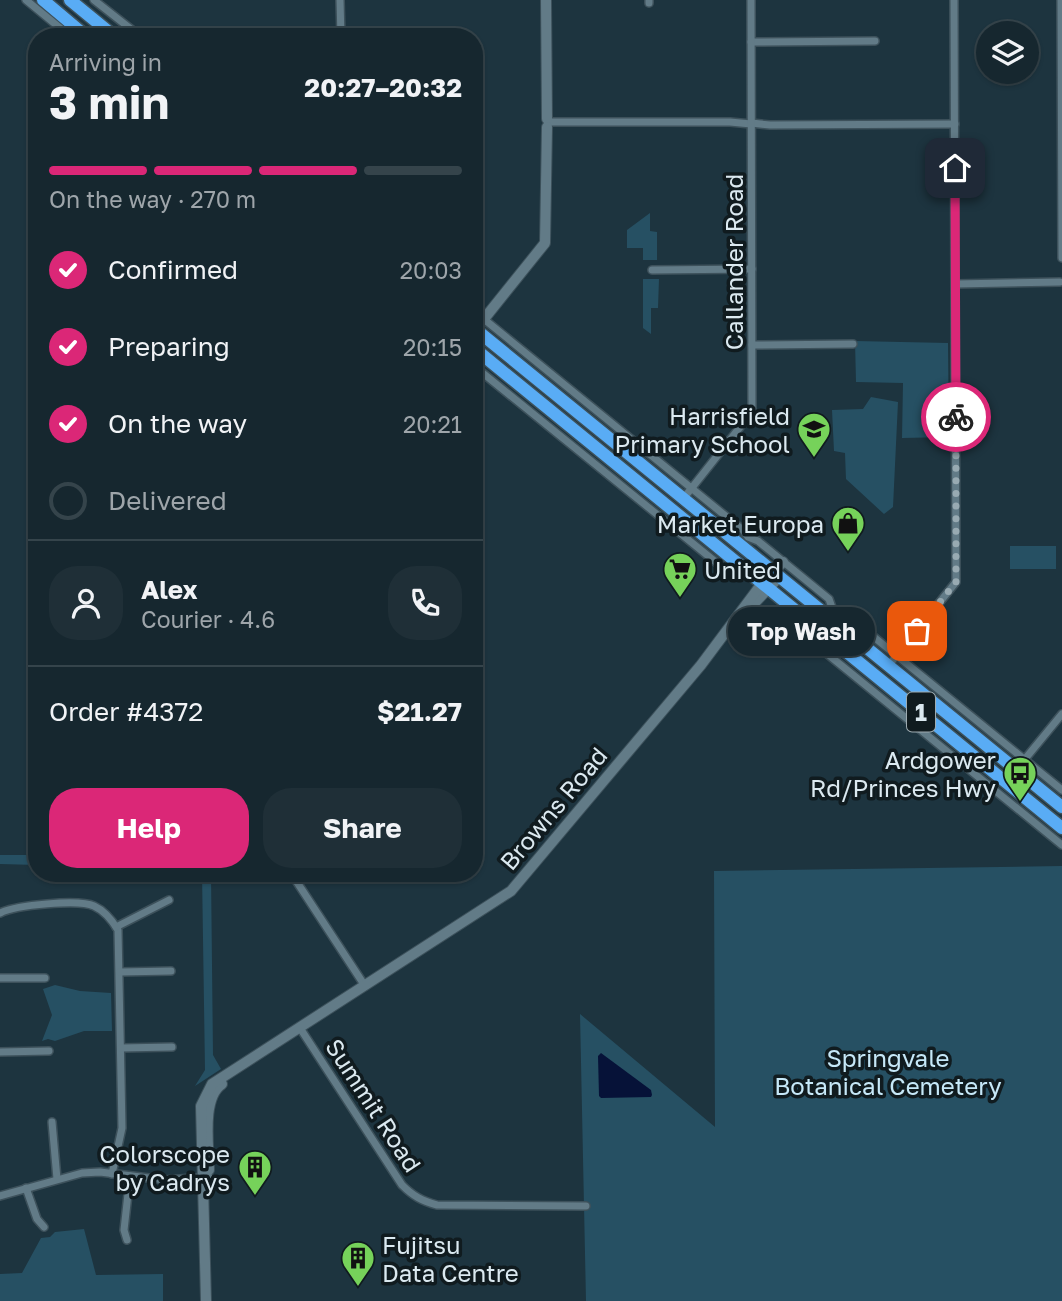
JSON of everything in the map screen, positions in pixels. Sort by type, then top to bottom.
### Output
[{"type":"highway","points":[[43,0],[77,28]]},
{"type":"highway","points":[[70,0],[104,28]]},
{"type":"highway","name":"1","points":[[483,340],[1062,807]]},
{"type":"highway","points":[[483,341],[541,402]]},
{"type":"highway","name":"1","points":[[483,355],[1062,828]]},
{"type":"highway","points":[[862,665],[872,653]]},
{"type":"highway","points":[[878,677],[889,665]]},
{"type":"street","points":[[26,0],[60,28]]},
{"type":"street","points":[[94,0],[130,28]]},
{"type":"street","points":[[341,0],[341,28]]},
{"type":"street","points":[[483,319],[545,243],[548,123],[546,0]]},
{"type":"street","name":"Callander Road","points":[[683,499],[752,414],[751,0]]},
{"type":"street","points":[[889,665],[956,582],[954,0]]},
{"type":"street","points":[[1061,0],[1062,258]]},
{"type":"street","points":[[751,42],[875,41]]},
{"type":"street","points":[[548,123],[955,124]]},
{"type":"street","points":[[652,270],[752,270]]},
{"type":"street","points":[[956,284],[1061,281]]},
{"type":"street","points":[[483,329],[693,487],[748,537],[758,541],[829,599],[838,625],[862,628],[898,654],[1062,790]]},
{"type":"street","points":[[752,345],[853,344]]},
{"type":"street","points":[[483,373],[728,572],[740,576],[752,574]]},
{"type":"street","name":"Browns Road","points":[[206,1301],[205,1180],[201,1107],[212,1084],[512,891],[776,575],[783,562]]},
{"type":"street","points":[[784,599],[788,619],[793,626],[1062,845]]},
{"type":"street","points":[[1025,760],[1062,714]]},
{"type":"street","points":[[297,882],[365,986]]},
{"type":"street","points":[[116,927],[169,900]]},
{"type":"street","points":[[0,913],[23,905],[87,904],[103,911],[116,927],[120,942],[121,1133],[112,1174]]},
{"type":"street","points":[[120,972],[171,971]]},
{"type":"street","points":[[0,978],[45,978]]},
{"type":"street","name":"Summit Road","points":[[300,1028],[402,1185],[412,1196],[437,1205],[586,1206]]},
{"type":"street","points":[[121,1048],[172,1047]]},
{"type":"street","points":[[0,1052],[49,1051]]},
{"type":"street","points":[[52,1122],[57,1179]]},
{"type":"street","points":[[0,1196],[82,1172],[205,1180]]},
{"type":"street","points":[[127,1240],[124,1230],[130,1176]]},
{"type":"street","points":[[26,1188],[37,1219],[44,1227]]},
{"type":"green space","points":[[650,213],[650,231],[657,232],[657,260],[643,260],[643,248],[627,248],[627,230]]},
{"type":"green space","points":[[643,279],[659,279],[658,308],[651,308],[651,334],[643,328]]},
{"type":"green space","points":[[855,341],[948,343],[949,437],[902,438],[903,383],[856,382]]},
{"type":"green space","points":[[871,397],[898,402],[893,507],[884,514],[846,479],[845,453],[834,451],[832,410],[863,409]]},
{"type":"green space","points":[[1010,546],[1056,546],[1056,569],[1010,569]]},
{"type":"green space","points":[[0,855],[28,855],[28,865],[0,864]]},
{"type":"green space","name":"Springvale Botanical Cemetery","points":[[1062,866],[1062,1301],[586,1301],[580,1014],[715,1127],[714,871]]},
{"type":"green space","points":[[202,882],[211,882],[213,1055],[221,1069],[195,1086],[205,1070]]},
{"type":"green space","points":[[55,985],[80,991],[111,993],[112,1031],[84,1031],[55,1041],[42,1041],[52,1015],[43,989]]},
{"type":"green space","points":[[84,1229],[96,1275],[163,1274],[163,1301],[0,1301],[0,1274],[22,1273],[41,1238],[50,1237],[55,1232]]},
{"type":"shaded area","points":[[601,1053],[651,1090],[651,1097],[601,1098],[598,1056]]},
{"type":"way so far","points":[[917,631],[956,582],[956,417]]},
{"type":"place","name":"Harrisfield Primary School","points":[[814,459]]},
{"type":"place","name":"Market Europa","points":[[848,553]]},
{"type":"place","name":"United","points":[[680,599]]},
{"type":"place","name":"Top Wash","points":[[917,631]]},
{"type":"place","name":"Ardgower Rd/Princes Hwy","points":[[1020,803]]},
{"type":"place","name":"Colorscope by Cadrys","points":[[255,1197]]},
{"type":"place","name":"Fujitsu Data Centre","points":[[358,1288]]},
{"type":"route","points":[[955,168],[956,417]]}]
